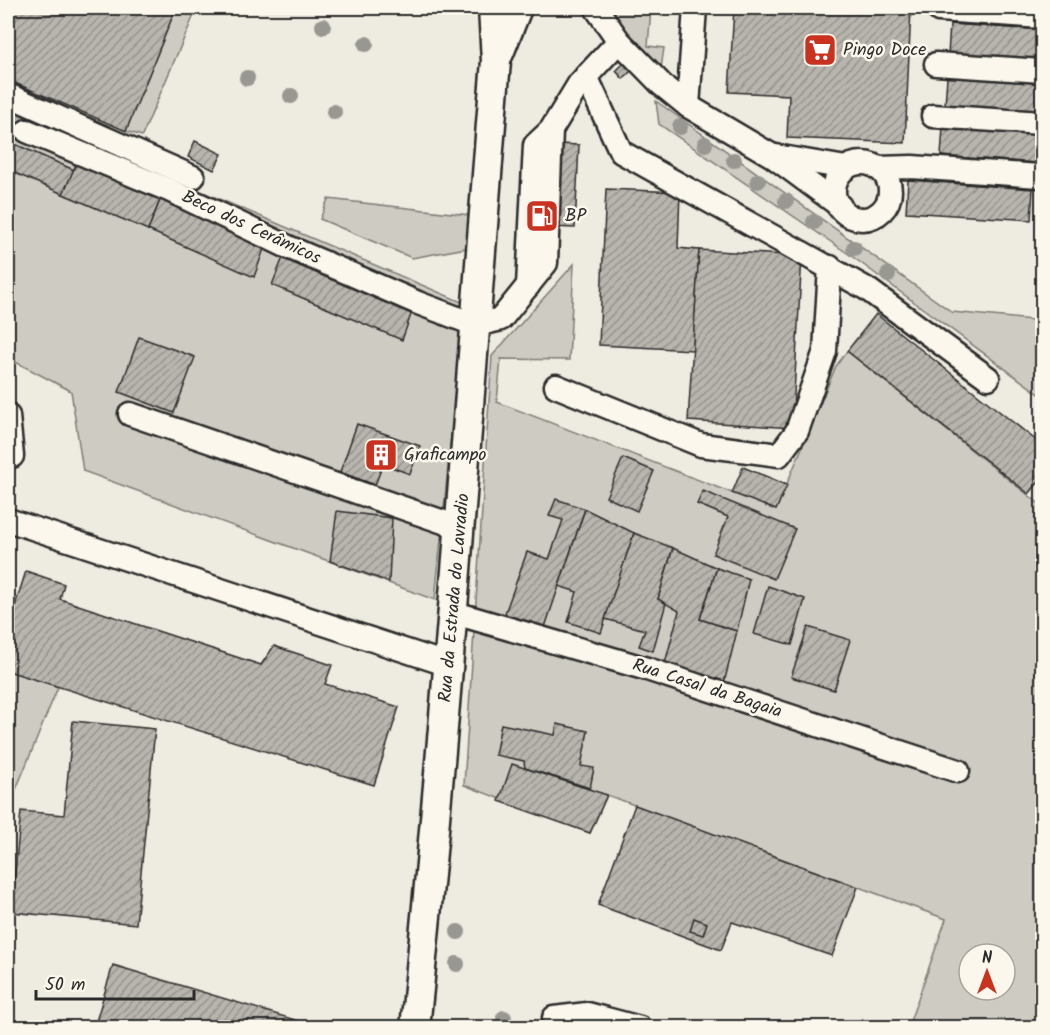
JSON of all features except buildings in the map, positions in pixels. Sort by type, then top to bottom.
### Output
[{"type":"main road","name":"Rua da Estrada do Lavradio","points":[[415,1028],[461,528],[496,61],[493,8]]},
{"type":"main road","name":"Rua da Estrada do Lavradio","points":[[496,61],[517,8]]},
{"type":"street","points":[[596,8],[619,41],[659,82],[688,106],[771,155],[849,215],[857,218],[875,216],[882,211],[890,195],[887,177],[877,168],[864,163],[846,168],[771,155]]},
{"type":"street","points":[[688,106],[695,8]]},
{"type":"street","points":[[939,10],[1042,17]]},
{"type":"street","points":[[476,325],[501,319],[546,263],[551,130],[586,76],[619,41]]},
{"type":"street","points":[[936,64],[1042,71]]},
{"type":"street","points":[[586,76],[621,152],[830,267],[867,290],[988,378]]},
{"type":"street","points":[[8,95],[193,177]]},
{"type":"street","points":[[933,116],[1042,123]]},
{"type":"street","name":"Beco dos Cerâmicos","points":[[27,131],[169,190],[386,289],[476,325]]},
{"type":"street","points":[[877,168],[912,167],[1039,176]]},
{"type":"street","points":[[840,206],[835,193],[836,183],[846,168]]},
{"type":"street","points":[[556,386],[701,446],[779,454],[797,431],[825,351],[830,267]]},
{"type":"street","points":[[130,414],[461,528]]},
{"type":"street","points":[[8,416],[9,461]]},
{"type":"street","points":[[8,520],[449,665]]},
{"type":"street","name":"Rua Casal da Bagaia","points":[[454,613],[647,669],[958,771]]},
{"type":"street","points":[[554,1018],[588,1014],[640,1028]]},
{"type":"shaded area","points":[[176,8],[197,8],[142,136],[126,131]]},
{"type":"shaded area","points":[[614,8],[651,8],[648,46],[664,48],[659,82],[629,59]]},
{"type":"shaded area","points":[[656,101],[952,312],[1042,321],[1042,396],[850,255],[659,124]]},
{"type":"shaded area","points":[[8,109],[464,303],[435,600],[83,471],[71,391],[8,358]]},
{"type":"shaded area","points":[[328,199],[469,215],[466,248],[412,258],[320,219]]},
{"type":"shaded area","points":[[574,264],[569,360],[501,359],[497,402],[776,510],[836,366],[847,351],[1042,506],[1042,1027],[908,1027],[946,919],[607,795],[590,833],[464,785],[492,356]]},
{"type":"shaded area","points":[[8,671],[58,687],[8,809]]},
{"type":"place","name":"Pingo Doce","points":[[820,50]]},
{"type":"place","name":"BP","points":[[542,216]]},
{"type":"place","name":"Graficampo","points":[[381,455]]}]
